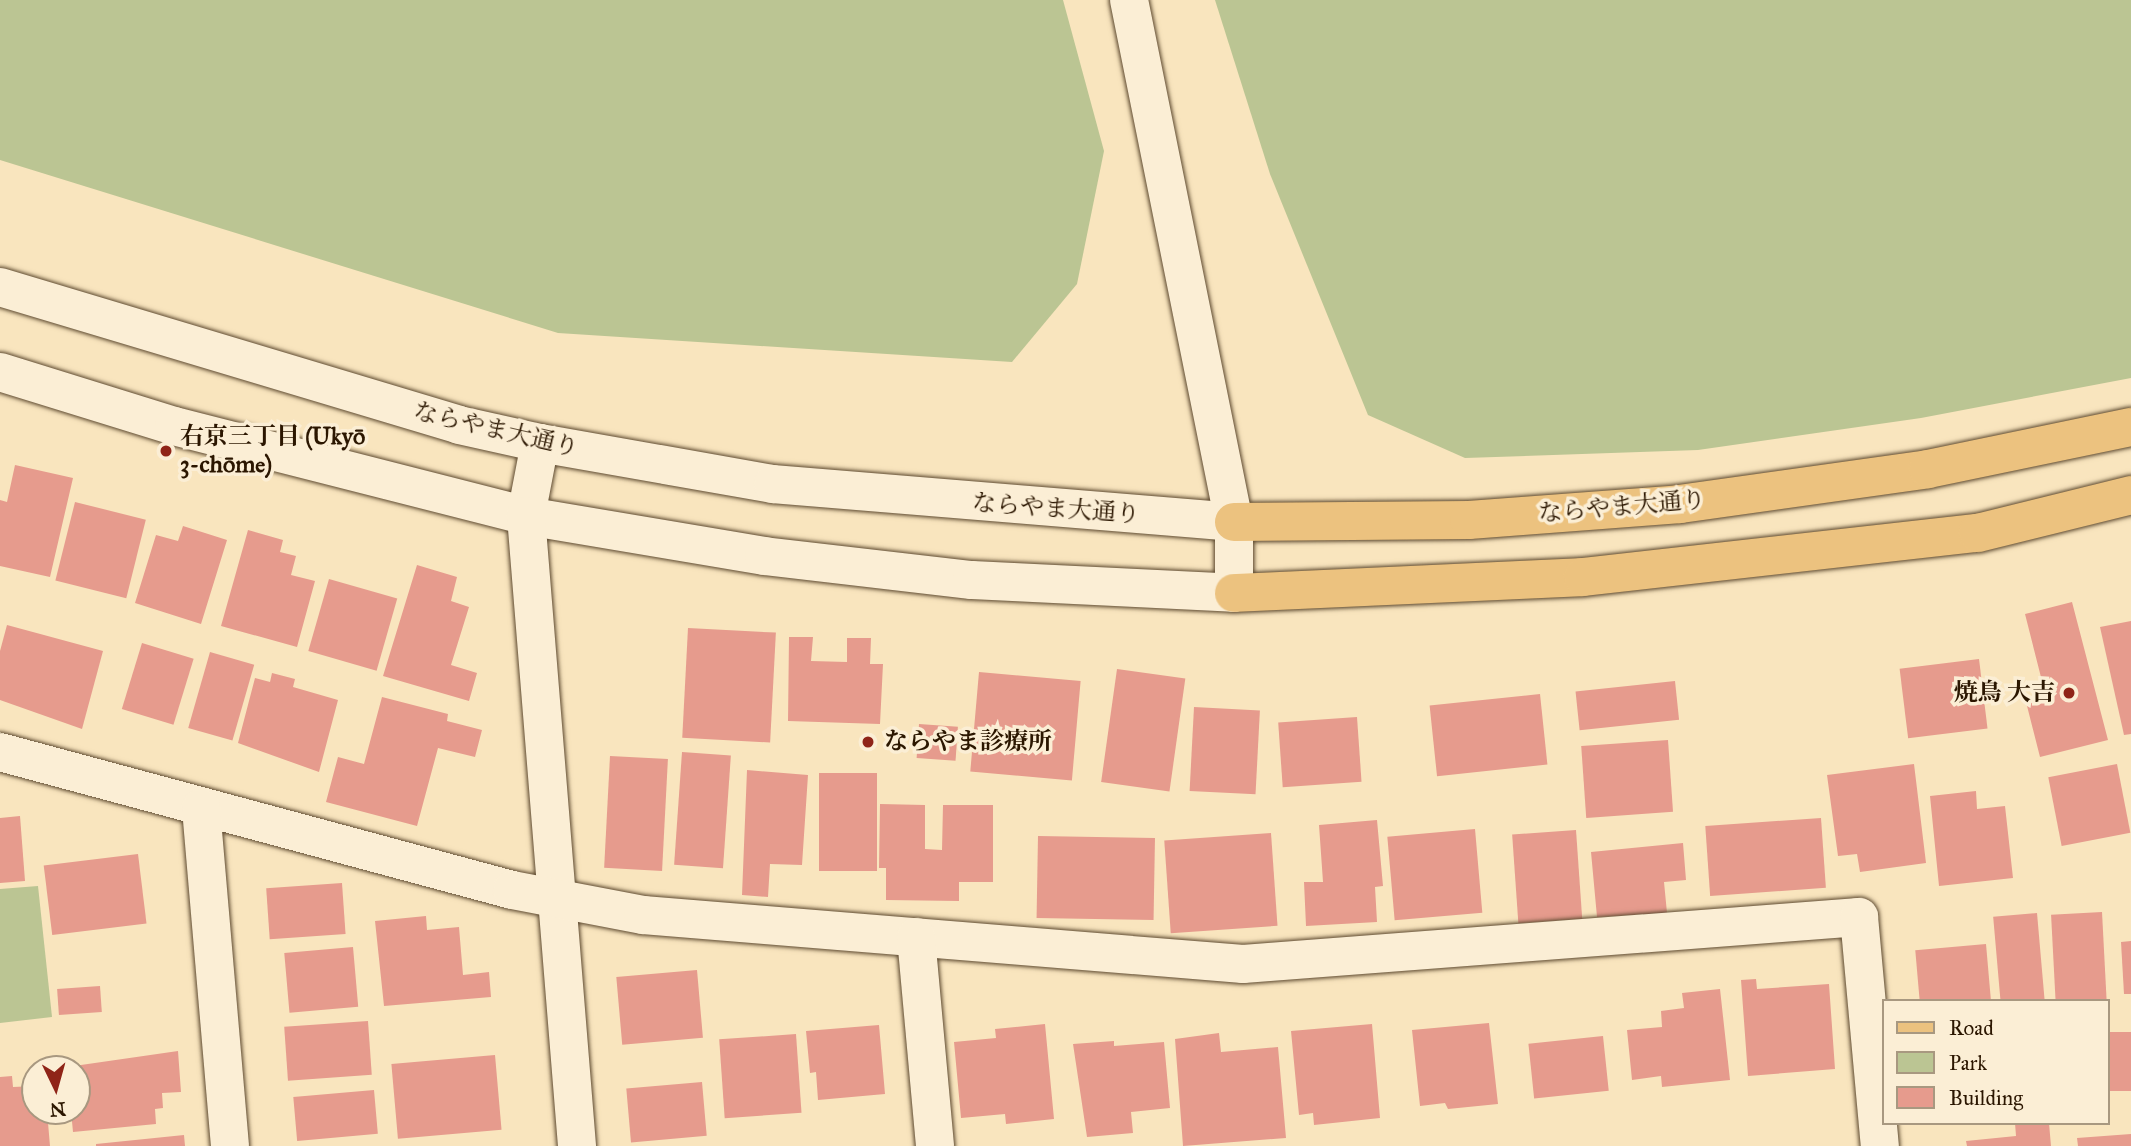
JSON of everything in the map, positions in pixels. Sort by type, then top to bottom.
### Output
[{"type":"main road","name":"ならやま大通り","points":[[1234,522],[1469,520],[1680,503],[1928,469],[2131,427]]},
{"type":"main road","points":[[1234,593],[1597,576],[1978,533],[2131,495]]},
{"type":"street","points":[[0,372],[174,426],[526,516],[764,556],[972,580],[1234,593],[1234,522],[1129,0]]},
{"type":"street","name":"ならやま大通り","points":[[0,287],[459,425],[540,443],[773,484],[1234,522]]},
{"type":"street","points":[[540,443],[526,516],[577,1146]]},
{"type":"street","points":[[0,752],[201,808],[557,900],[643,915],[1243,964],[1859,917],[1880,1146]]},
{"type":"street","points":[[201,808],[230,1146]]},
{"type":"street","points":[[916,937],[935,1146]]},
{"type":"green space","points":[[0,0],[1063,0],[1104,151],[1077,284],[1012,362],[558,333],[0,160]]},
{"type":"green space","points":[[1215,0],[2131,0],[2131,378],[1921,418],[1698,450],[1465,458],[1368,415],[1270,174]]},
{"type":"green space","points":[[38,886],[52,1017],[0,1023],[0,889]]},
{"type":"building","points":[[15,465],[73,478],[50,577],[0,566],[0,500],[7,502]]},
{"type":"building","points":[[75,502],[146,520],[126,598],[55,581]]},
{"type":"building","points":[[183,526],[227,540],[201,624],[135,603],[156,535],[178,541]]},
{"type":"building","points":[[248,530],[283,540],[280,552],[296,556],[291,575],[315,581],[297,647],[221,626]]},
{"type":"building","points":[[417,565],[457,577],[451,601],[469,607],[451,665],[477,673],[469,701],[383,676]]},
{"type":"building","points":[[329,579],[397,599],[377,671],[308,651]]},
{"type":"building","points":[[2072,602],[2108,740],[2040,757],[2025,698],[2045,693],[2025,614]]},
{"type":"building","points":[[2131,621],[2131,734],[2124,735],[2100,627]]},
{"type":"building","points":[[7,625],[103,651],[82,729],[0,700],[0,651]]},
{"type":"building","points":[[688,628],[776,633],[770,742],[682,738]]},
{"type":"building","points":[[789,637],[813,637],[811,661],[847,662],[847,638],[871,638],[870,664],[883,664],[880,724],[788,721]]},
{"type":"building","points":[[142,643],[194,659],[173,725],[122,709]]},
{"type":"building","points":[[210,652],[254,665],[232,741],[188,728]]},
{"type":"building","points":[[1979,659],[1988,728],[1908,738],[1900,669]]},
{"type":"building","points":[[1117,669],[1185,679],[1169,791],[1101,782]]},
{"type":"building","points":[[979,672],[1081,681],[1072,781],[970,772]]},
{"type":"building","points":[[272,673],[295,679],[293,687],[338,700],[319,772],[238,743],[255,678],[270,682]]},
{"type":"building","points":[[1675,681],[1679,720],[1580,730],[1576,691]]},
{"type":"building","points":[[1540,694],[1547,765],[1437,776],[1430,706]]},
{"type":"building","points":[[382,697],[448,714],[447,721],[482,730],[475,757],[438,748],[417,826],[326,802],[338,757],[364,764]]},
{"type":"building","points":[[1194,707],[1260,710],[1256,794],[1190,791]]},
{"type":"building","points":[[1357,717],[1362,782],[1283,787],[1278,723]]},
{"type":"building","points":[[919,724],[958,727],[956,761],[917,758]]},
{"type":"building","points":[[1668,740],[1673,812],[1586,818],[1581,746]]},
{"type":"building","points":[[682,752],[731,755],[723,868],[674,865]]},
{"type":"building","points":[[610,756],[668,759],[662,871],[604,868]]},
{"type":"building","points":[[1914,764],[1926,863],[1860,872],[1857,854],[1838,856],[1827,775]]},
{"type":"building","points":[[2117,764],[2130,833],[2062,846],[2048,777]]},
{"type":"building","points":[[747,770],[808,775],[802,865],[770,864],[768,897],[742,895]]},
{"type":"building","points":[[819,773],[877,773],[877,871],[819,871]]},
{"type":"building","points":[[1976,791],[1977,809],[2005,806],[2013,878],[1939,886],[1930,796]]},
{"type":"building","points":[[880,804],[925,805],[925,849],[942,850],[943,805],[993,805],[993,882],[959,882],[959,901],[886,900],[886,868],[879,868]]},
{"type":"building","points":[[20,816],[25,881],[0,883],[0,818]]},
{"type":"building","points":[[1821,818],[1826,888],[1710,896],[1705,826]]},
{"type":"building","points":[[1377,820],[1383,886],[1375,887],[1377,922],[1306,926],[1304,882],[1323,882],[1319,825]]},
{"type":"building","points":[[1475,829],[1482,913],[1395,920],[1387,837]]},
{"type":"building","points":[[1576,830],[1582,919],[1518,923],[1512,834]]},
{"type":"building","points":[[1271,833],[1277,926],[1171,933],[1164,840]]},
{"type":"building","points":[[1038,836],[1155,838],[1154,920],[1037,918]]},
{"type":"building","points":[[1683,843],[1686,880],[1664,882],[1667,913],[1597,917],[1591,852]]},
{"type":"building","points":[[138,854],[147,923],[52,935],[44,866]]},
{"type":"building","points":[[342,883],[346,934],[270,939],[266,888]]},
{"type":"building","points":[[2102,912],[2107,999],[2055,999],[2051,915]]},
{"type":"building","points":[[2037,913],[2045,999],[2000,999],[1993,917]]},
{"type":"building","points":[[426,916],[427,930],[459,927],[463,975],[489,972],[491,997],[384,1006],[375,921]]},
{"type":"building","points":[[2131,941],[2131,994],[2124,994],[2121,942]]},
{"type":"building","points":[[1986,944],[1991,999],[1920,999],[1915,950]]},
{"type":"building","points":[[353,947],[358,1007],[289,1013],[284,953]]},
{"type":"building","points":[[697,970],[703,1038],[622,1045],[616,977]]},
{"type":"building","points":[[1756,979],[1757,989],[1829,984],[1835,1069],[1748,1076],[1741,980]]},
{"type":"building","points":[[100,986],[102,1012],[59,1015],[57,989]]},
{"type":"building","points":[[1720,989],[1730,1080],[1662,1087],[1661,1076],[1632,1080],[1627,1030],[1662,1027],[1661,1011],[1684,1008],[1682,993]]},
{"type":"building","points":[[368,1021],[372,1075],[288,1081],[284,1027]]},
{"type":"building","points":[[1489,1023],[1498,1104],[1448,1109],[1445,1103],[1420,1106],[1412,1030]]},
{"type":"building","points":[[1045,1024],[1054,1119],[1006,1124],[1005,1114],[961,1118],[954,1042],[996,1038],[995,1029]]},
{"type":"building","points":[[1372,1024],[1380,1118],[1314,1125],[1313,1113],[1299,1115],[1291,1031]]},
{"type":"building","points":[[879,1025],[885,1094],[818,1100],[816,1072],[810,1073],[806,1031]]},
{"type":"building","points":[[2110,1032],[2131,1032],[2131,1091],[2110,1091]]},
{"type":"building","points":[[1219,1033],[1221,1052],[1278,1047],[1286,1138],[1183,1146],[1175,1039]]},
{"type":"building","points":[[796,1034],[802,1113],[725,1118],[719,1039]]},
{"type":"building","points":[[1603,1036],[1609,1091],[1534,1099],[1528,1044]]},
{"type":"building","points":[[1114,1041],[1114,1046],[1164,1042],[1170,1108],[1131,1112],[1133,1133],[1087,1137],[1073,1044]]},
{"type":"building","points":[[178,1051],[181,1092],[162,1093],[163,1108],[155,1109],[156,1124],[73,1132],[72,1125],[91,1125],[91,1064]]},
{"type":"building","points":[[495,1055],[502,1130],[398,1139],[391,1064]]},
{"type":"building","points":[[12,1076],[13,1087],[21,1087],[21,1125],[48,1125],[50,1146],[0,1146],[0,1077]]},
{"type":"building","points":[[702,1082],[707,1136],[631,1142],[626,1089]]},
{"type":"building","points":[[374,1090],[378,1134],[297,1141],[293,1097]]},
{"type":"building","points":[[2015,1125],[2049,1125],[2051,1146],[1967,1146],[1966,1141],[2016,1136]]},
{"type":"building","points":[[2131,1134],[2131,1146],[2078,1146],[2077,1138]]},
{"type":"building","points":[[184,1135],[185,1146],[96,1146],[96,1144]]},
{"type":"place","name":"右京三丁目 (Ukyō 3-chōme)","points":[[166,451]]},
{"type":"place","name":"焼鳥 大吉","points":[[2069,693]]},
{"type":"place","name":"ならやま診療所","points":[[868,742]]}]
